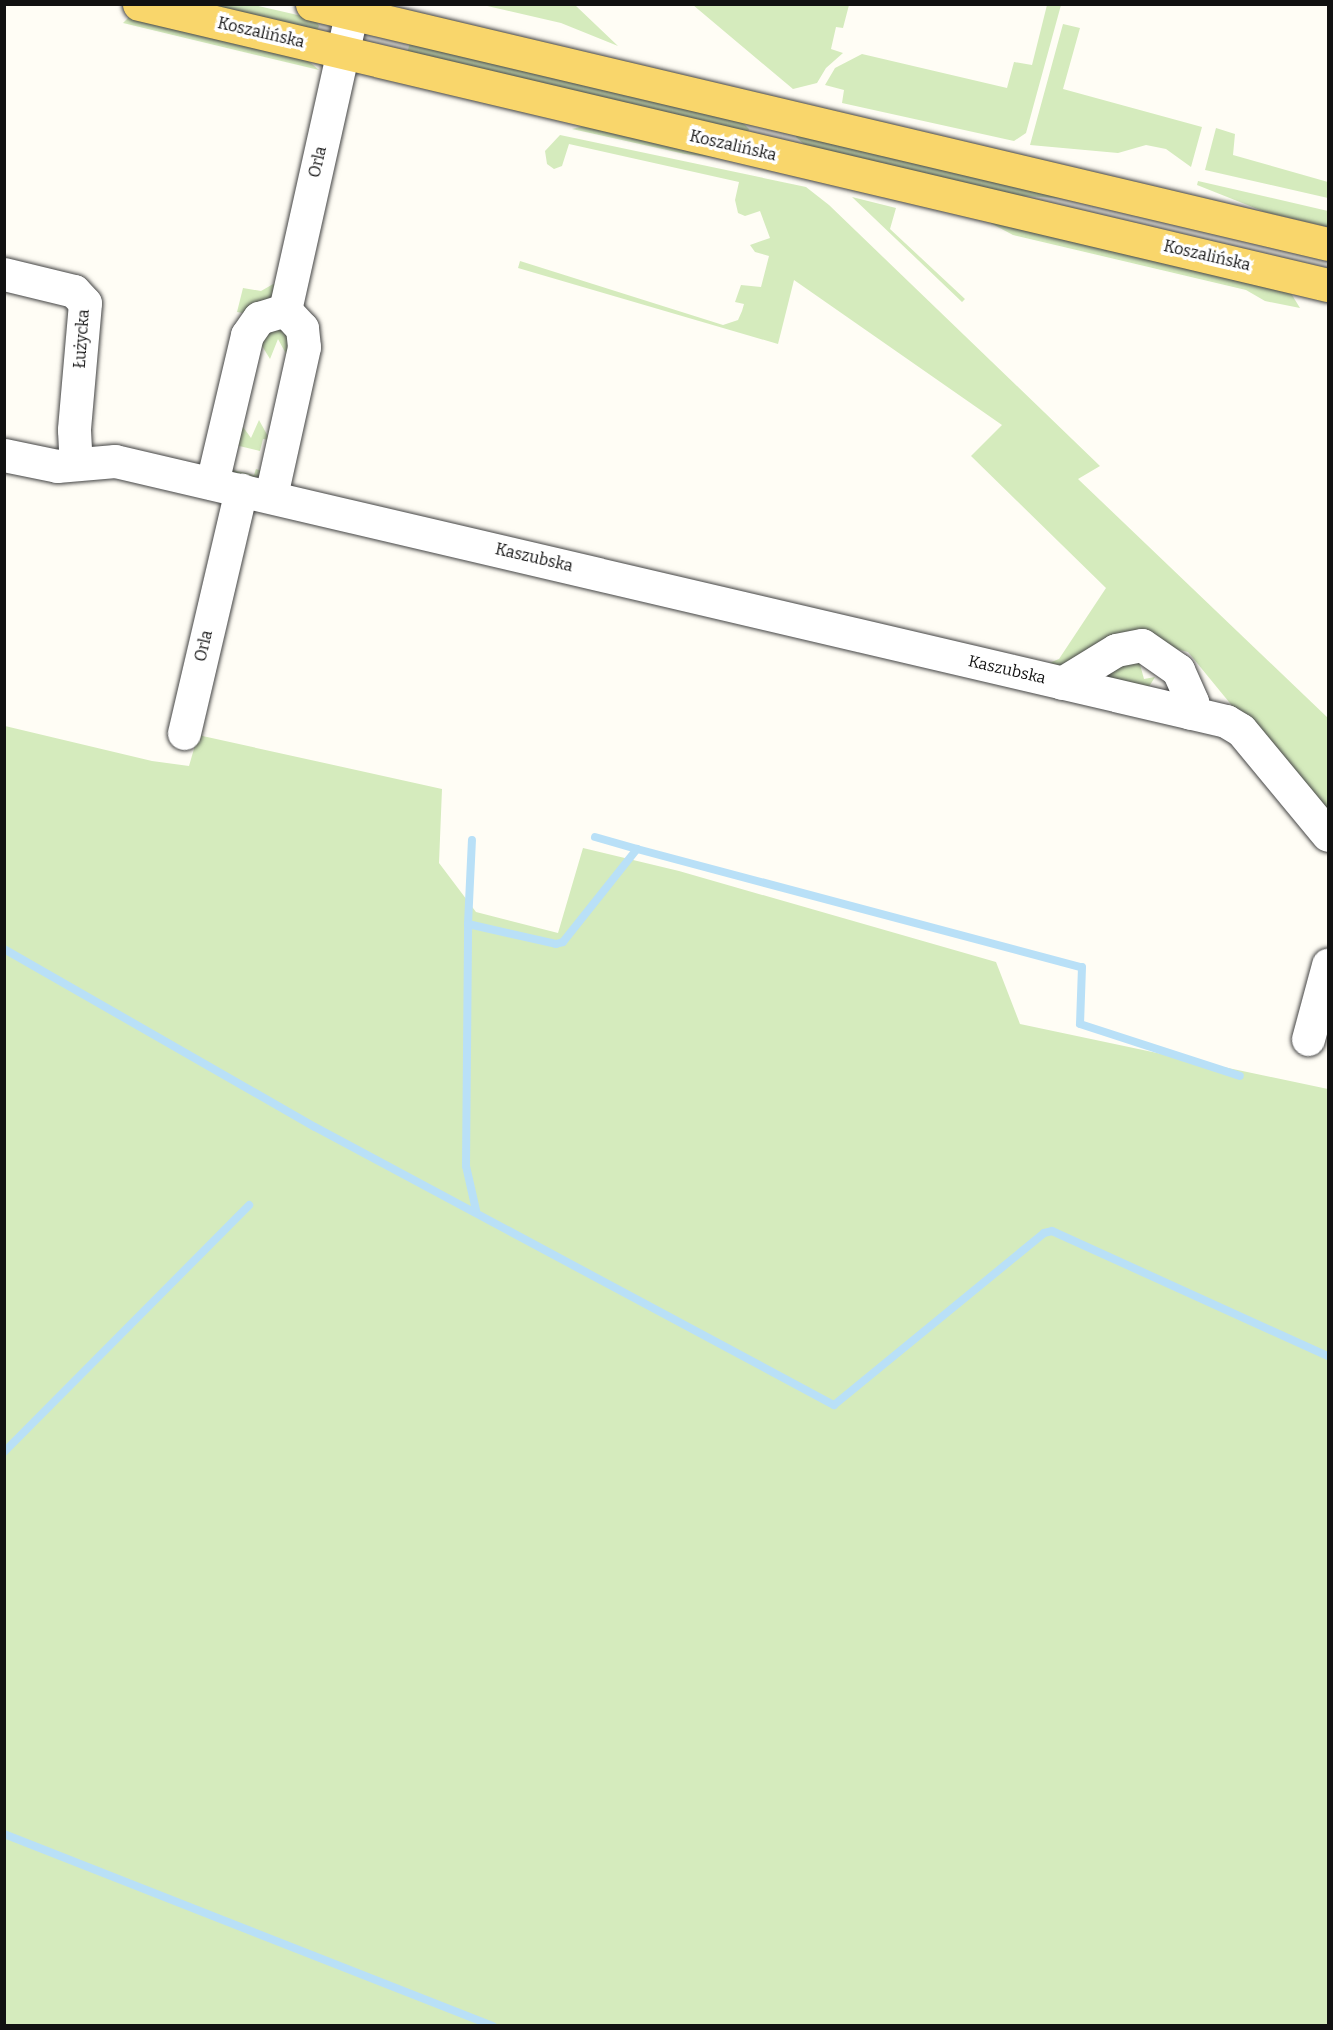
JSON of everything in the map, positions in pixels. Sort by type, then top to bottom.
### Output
[{"type":"main road","name":"Koszalińska","points":[[139,4],[1329,285]]},
{"type":"main road","points":[[312,4],[1329,244]]},
{"type":"street","name":"Orla","points":[[285,310],[351,14]]},
{"type":"street","name":"Łużycka","points":[[4,274],[74,291],[85,303],[74,430],[76,463]]},
{"type":"street","name":"Orla","points":[[241,490],[247,335],[259,318],[285,310]]},
{"type":"street","name":"Orla","points":[[184,733],[241,490],[304,347],[302,328],[285,310]]},
{"type":"street","name":"Kaszubska","points":[[4,455],[57,466],[115,461],[1226,721],[1241,730],[1329,835]]},
{"type":"street","name":"Kaszubska","points":[[1062,683],[1116,650],[1142,645],[1178,670],[1192,702],[1190,713]]},
{"type":"street","points":[[1308,1039],[1329,965]]},
{"type":"green space","points":[[199,5],[254,5],[315,19],[319,26],[317,30]]},
{"type":"green space","points":[[483,5],[575,5],[618,46],[561,23]]},
{"type":"green space","points":[[693,5],[849,5],[843,28],[836,27],[831,49],[843,53],[826,68],[817,83],[793,89]]},
{"type":"green space","points":[[1047,5],[1061,5],[1026,133],[1014,141],[842,103],[844,90],[825,85],[835,68],[862,54],[1007,88],[1014,62],[1032,65]]},
{"type":"green space","points":[[129,17],[306,59],[319,70],[123,23]]},
{"type":"green space","points":[[1063,24],[1080,28],[1063,89],[1202,127],[1191,167],[1166,149],[1146,145],[1118,153],[1030,145]]},
{"type":"green space","points":[[410,42],[738,118],[749,129],[748,133],[407,54]]},
{"type":"green space","points":[[588,125],[727,159],[685,154],[572,129]]},
{"type":"green space","points":[[1216,128],[1235,134],[1233,155],[1328,182],[1328,198],[1205,170]]},
{"type":"green space","points":[[797,132],[1089,200],[1010,195],[807,147],[796,137]]},
{"type":"green space","points":[[560,135],[806,187],[829,205],[1100,466],[1078,479],[1328,718],[1328,823],[1188,652],[1163,646],[1062,668],[1044,665],[1059,659],[1106,588],[971,456],[1002,425],[794,280],[778,344],[518,268],[520,261],[723,325],[738,320],[744,304],[735,302],[741,285],[761,287],[769,256],[755,252],[750,245],[770,238],[760,211],[745,216],[738,213],[735,200],[739,182],[569,144],[562,166],[554,169],[547,164],[545,151]]},
{"type":"green space","points":[[1198,181],[1328,211],[1328,227],[1265,212],[1197,185]]},
{"type":"green space","points":[[852,197],[896,208],[890,229],[965,299],[962,302]]},
{"type":"green space","points":[[979,217],[1289,290],[1300,308],[1265,301],[1246,290],[1013,235]]},
{"type":"green space","points":[[275,283],[272,296],[248,314],[237,312],[243,288],[261,291]]},
{"type":"green space","points":[[269,326],[289,330],[291,363],[278,339],[270,359],[256,336]]},
{"type":"green space","points":[[236,417],[251,438],[259,420],[270,440],[263,439],[260,451],[235,445],[229,469],[254,475],[256,469],[265,472],[254,480],[227,474]]},
{"type":"green space","points":[[1139,661],[1144,679],[1155,677],[1147,690],[1092,673]]},
{"type":"green space","points":[[5,726],[152,761],[189,766],[198,735],[442,789],[439,863],[476,912],[558,933],[583,848],[679,871],[996,962],[1020,1024],[1328,1089],[1328,2025],[5,2026]]},
{"type":"waterway","points":[[595,837],[637,849]]},
{"type":"waterway","points":[[468,924],[472,840]]},
{"type":"waterway","points":[[476,1210],[466,1166],[468,924],[556,944],[563,942],[637,849],[1082,967],[1080,1024],[1240,1076]]},
{"type":"waterway","points":[[4,949],[315,1127],[834,1405],[1044,1233],[1052,1231],[1328,1356]]},
{"type":"waterway","points":[[4,1452],[249,1205]]},
{"type":"waterway","points":[[4,1834],[493,2026]]}]
